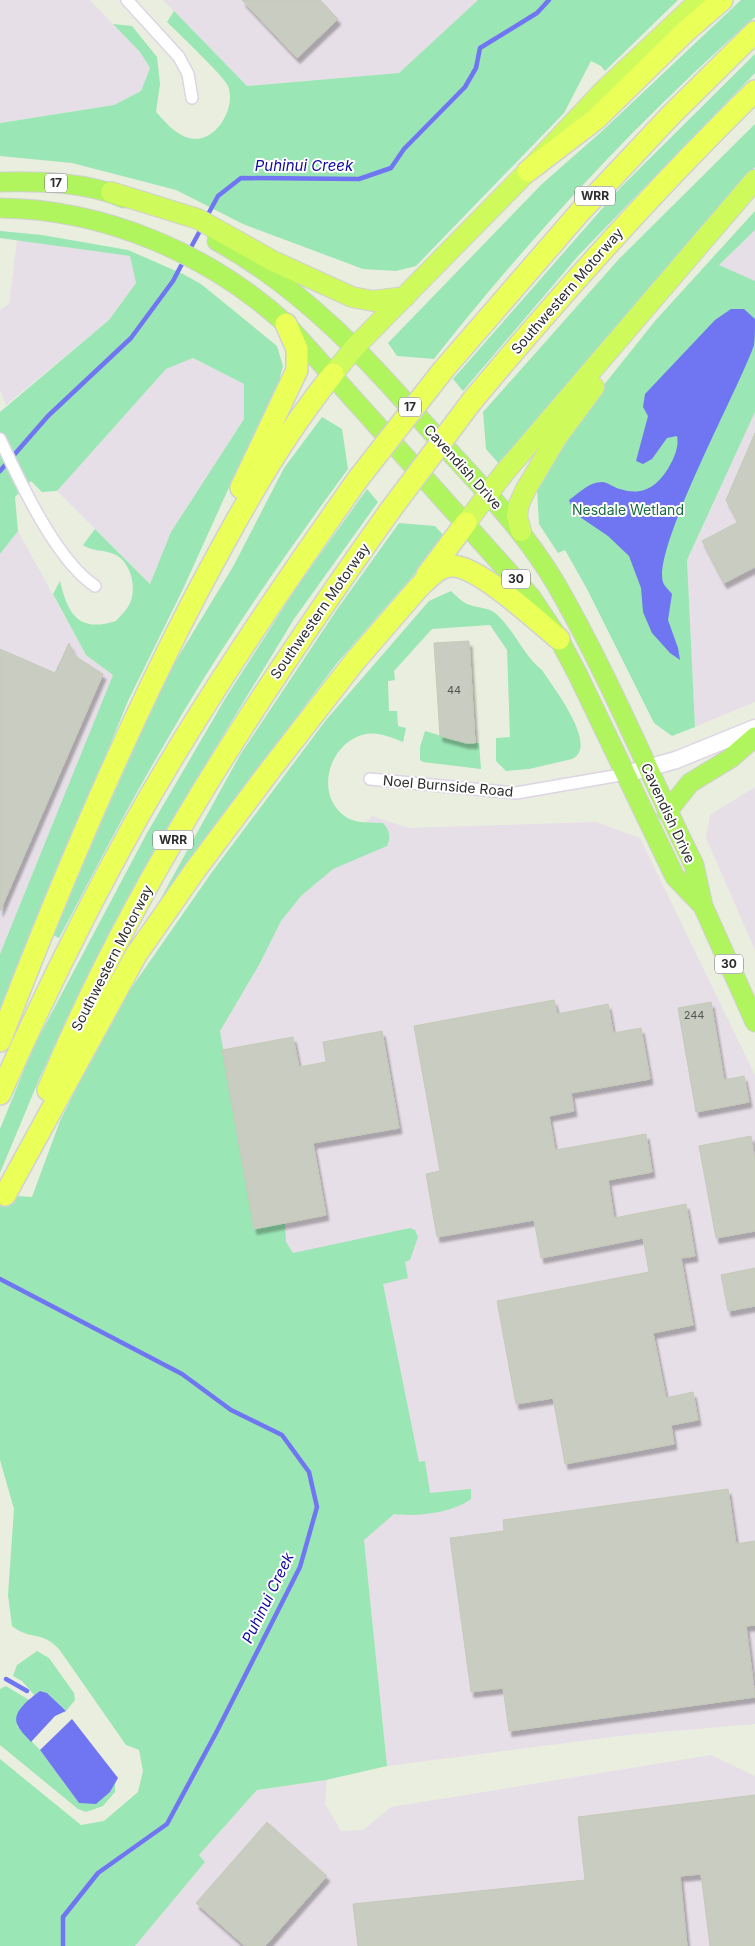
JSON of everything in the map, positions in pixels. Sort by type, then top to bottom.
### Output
[{"type":"highway","points":[[0,1041],[66,873],[175,636],[233,525],[288,434],[355,347],[528,171],[604,90],[700,0]]},
{"type":"highway","points":[[528,171],[596,118],[685,32],[722,0]]},
{"type":"highway","name":"WRR","points":[[0,1094],[55,976],[135,823],[234,661],[358,479],[444,369],[579,213],[672,114],[755,32]]},
{"type":"highway","name":"Southwestern Motorway","points":[[2,1202],[62,1056],[166,852],[228,748],[275,676],[389,512],[472,401],[539,321],[713,133],[755,91]]},
{"type":"highway","points":[[713,133],[755,98]]},
{"type":"highway","points":[[2,1202],[136,955],[196,869],[355,661],[420,586],[488,494],[755,180]]},
{"type":"highway","points":[[111,192],[166,211],[198,219],[224,238],[352,297],[373,301],[405,297]]},
{"type":"highway","points":[[521,531],[517,516],[519,504],[526,489],[557,437],[624,346],[636,327],[643,310]]},
{"type":"highway","points":[[233,525],[235,503],[246,476],[298,370],[297,349],[286,324]]},
{"type":"highway","points":[[420,586],[445,567],[468,570],[504,594],[559,639]]},
{"type":"main road","name":"17","points":[[0,182],[51,182],[111,192]]},
{"type":"main road","name":"Cavendish Drive","points":[[0,208],[84,218],[150,239],[209,267],[264,304],[286,324],[333,374],[531,597],[559,639],[675,877],[703,906]]},
{"type":"main road","name":"Cavendish Drive","points":[[224,238],[287,286],[355,347],[521,531],[555,583],[694,865],[703,906],[755,1022]]},
{"type":"main road","name":"Noel Burnside Road","points":[[626,774],[711,748],[755,728]]},
{"type":"main road","points":[[667,812],[690,783],[730,758],[755,738]]},
{"type":"street","points":[[127,0],[179,57],[188,74],[192,98]]},
{"type":"street","points":[[0,439],[23,489],[71,564],[84,578],[95,586]]},
{"type":"street","name":"Noel Burnside Road","points":[[370,779],[516,793],[626,774]]},
{"type":"shaded area","points":[[0,0],[90,0],[140,52],[150,68],[141,91],[114,105],[0,123]]},
{"type":"shaded area","points":[[163,0],[478,0],[399,73],[247,86]]},
{"type":"shaded area","points":[[755,230],[755,281],[719,265]]},
{"type":"shaded area","points":[[17,240],[131,256],[136,283],[109,320],[6,405],[0,390],[0,310],[9,304]]},
{"type":"shaded area","points":[[731,309],[744,309],[755,319],[754,345],[683,503],[663,564],[663,582],[672,594],[668,620],[678,648],[680,660],[670,653],[652,633],[643,612],[641,588],[629,556],[608,536],[574,513],[569,500],[584,488],[597,482],[604,482],[629,491],[636,491],[650,488],[661,478],[675,455],[677,436],[667,438],[652,459],[643,464],[636,461],[648,416],[643,407],[645,394],[715,320]]},
{"type":"shaded area","points":[[192,358],[244,384],[244,419],[171,532],[150,584],[57,491],[166,369]]},
{"type":"shaded area","points":[[755,412],[755,702],[695,727],[687,560]]},
{"type":"shaded area","points":[[18,531],[86,655],[113,675],[0,954],[0,554]]},
{"type":"shaded area","points":[[755,787],[755,950],[706,838],[710,815]]},
{"type":"shaded area","points":[[372,816],[409,828],[596,822],[640,838],[755,1075],[755,1724],[628,1735],[387,1766],[364,1540],[108,1093]]},
{"type":"shaded area","points":[[40,1691],[47,1693],[66,1711],[55,1716],[31,1742],[22,1732],[16,1721],[19,1711],[23,1706]]},
{"type":"shaded area","points":[[72,1719],[118,1778],[110,1792],[96,1804],[79,1803],[40,1750]]},
{"type":"shaded area","points":[[711,1755],[755,1776],[755,1946],[135,1946],[205,1862],[199,1855],[257,1790],[327,1780],[325,1804],[341,1831],[363,1830],[391,1807]]},
{"type":"green space","points":[[478,0],[678,0],[605,71],[601,66],[591,61],[564,113],[416,266],[396,271],[363,269],[243,224],[176,190],[72,163],[0,156],[0,123],[114,105],[141,91],[150,68],[140,52],[113,24],[132,26],[157,57],[160,84],[156,112],[171,128],[180,134],[198,139],[215,131],[221,123],[229,105],[230,95],[228,86],[219,74],[167,22],[174,11],[247,86],[399,73]]},
{"type":"green space","points":[[741,0],[755,0],[755,17],[669,97],[587,180],[509,268],[434,359],[397,356],[388,343],[542,184],[601,132]]},
{"type":"green space","points":[[755,54],[755,73],[578,256],[463,391],[453,379],[622,186]]},
{"type":"green space","points":[[755,124],[755,167],[500,465],[486,449],[483,412],[619,259]]},
{"type":"green space","name":"Nesdale Wetland","points":[[755,211],[755,230],[719,265],[755,281],[755,412],[687,560],[695,727],[672,736],[654,723],[587,589],[565,550],[558,553],[539,524],[537,488],[583,411],[655,321]]},
{"type":"green space","points":[[0,231],[42,235],[128,250],[183,274],[201,284],[277,346],[283,366],[280,377],[282,384],[236,472],[183,589],[128,701],[0,1014],[0,954],[113,675],[86,655],[53,594],[60,581],[71,611],[77,618],[92,624],[116,621],[127,608],[132,597],[133,583],[126,564],[112,553],[91,549],[83,545],[95,529],[150,584],[171,532],[244,419],[244,384],[193,358],[166,369],[57,491],[42,492],[31,481],[15,497],[18,531],[0,554],[0,412],[109,320],[136,283],[130,256],[0,238]]},
{"type":"green space","points":[[322,417],[342,429],[348,469],[274,572],[226,643],[181,715],[108,845],[59,938],[49,933],[115,780],[172,667],[234,565],[284,468]]},
{"type":"green space","points":[[367,489],[378,502],[294,619],[177,811],[93,964],[40,1077],[0,1173],[0,1129],[33,1048],[147,833],[225,699],[298,585]]},
{"type":"green space","points":[[399,523],[435,526],[446,538],[337,663],[236,798],[139,938],[240,755],[338,608]]},
{"type":"green space","points":[[451,591],[467,604],[492,611],[502,619],[529,657],[542,670],[563,702],[577,729],[581,742],[579,752],[572,759],[529,769],[506,771],[496,761],[496,738],[510,737],[507,650],[490,625],[432,629],[394,671],[395,680],[388,681],[389,711],[397,711],[398,726],[406,728],[403,742],[389,737],[366,734],[353,739],[343,747],[335,758],[330,770],[328,783],[330,796],[336,807],[346,817],[354,821],[383,823],[389,834],[387,846],[333,869],[301,896],[281,921],[259,965],[220,1031],[254,1228],[285,1223],[286,1242],[293,1253],[410,1228],[415,1230],[418,1237],[410,1260],[405,1262],[408,1278],[383,1284],[419,1462],[425,1461],[430,1493],[471,1489],[471,1499],[454,1508],[434,1513],[394,1514],[364,1540],[387,1766],[326,1780],[257,1790],[199,1855],[205,1862],[135,1946],[0,1946],[0,1759],[81,1825],[104,1821],[138,1792],[143,1771],[139,1750],[126,1745],[59,1649],[53,1643],[41,1637],[19,1631],[12,1626],[8,1595],[14,1509],[0,1460],[0,1195],[32,1197],[60,1121],[116,1010],[212,872],[326,720],[429,601]]},
{"type":"green space","points":[[425,731],[466,743],[479,743],[481,769],[423,762],[420,760],[420,747]]},
{"type":"green space","points":[[37,1651],[49,1658],[74,1693],[75,1700],[66,1711],[47,1693],[40,1691],[35,1696],[22,1681],[13,1676],[17,1665]]},
{"type":"green space","points":[[6,1686],[29,1700],[22,1706],[17,1726],[40,1750],[79,1803],[110,1792],[115,1783],[115,1792],[103,1806],[86,1812],[78,1809],[0,1745],[0,1689]]},
{"type":"building","points":[[242,0],[320,0],[338,19],[297,58]]},
{"type":"building","points":[[755,433],[755,567],[724,583],[702,541],[738,522],[726,500]]},
{"type":"building","points":[[469,641],[475,743],[466,743],[440,736],[434,643]]},
{"type":"building","points":[[69,643],[75,656],[103,674],[0,911],[0,649],[55,673]]},
{"type":"building","points":[[554,1000],[557,1014],[608,1004],[613,1033],[641,1028],[650,1079],[571,1093],[574,1111],[549,1116],[555,1150],[646,1134],[652,1172],[608,1180],[614,1218],[686,1204],[695,1256],[681,1258],[693,1325],[653,1333],[666,1398],[693,1392],[698,1420],[671,1425],[674,1444],[565,1464],[553,1398],[516,1404],[497,1301],[649,1272],[643,1238],[541,1258],[534,1220],[437,1237],[426,1174],[440,1171],[414,1026]]},
{"type":"building","points":[[711,1002],[724,1080],[744,1076],[749,1102],[696,1112],[678,1008]]},
{"type":"building","points":[[382,1031],[399,1128],[313,1143],[326,1215],[254,1229],[222,1050],[293,1037],[299,1067],[326,1062],[323,1042]]},
{"type":"building","points":[[751,1136],[755,1160],[755,1231],[716,1238],[699,1146]]},
{"type":"building","points":[[755,1268],[755,1306],[728,1311],[721,1275]]},
{"type":"building","points":[[728,1489],[736,1544],[755,1541],[755,1625],[746,1626],[755,1697],[509,1731],[503,1688],[471,1692],[450,1538],[504,1531],[503,1520]]},
{"type":"building","points":[[755,1795],[755,1946],[710,1946],[701,1874],[680,1876],[687,1946],[358,1946],[353,1904],[585,1880],[578,1817]]},
{"type":"building","points":[[267,1822],[327,1876],[265,1946],[245,1946],[196,1903]]},
{"type":"waterway","name":"Puhinui Creek","points":[[206,218],[218,196],[241,178],[359,179],[391,168],[404,149],[465,87],[476,68],[480,48],[537,13],[549,0]]},
{"type":"waterway","name":"Puhinui Creek","points":[[189,251],[202,227]]},
{"type":"waterway","name":"Puhinui Creek","points":[[0,471],[48,416],[131,338],[173,281],[184,260]]},
{"type":"waterway","name":"Puhinui Creek","points":[[0,1279],[182,1374],[231,1410],[282,1435],[309,1472],[317,1507],[300,1567],[216,1733],[167,1824],[98,1873],[63,1917],[63,1946]]},
{"type":"waterway","points":[[6,1679],[27,1691]]}]
